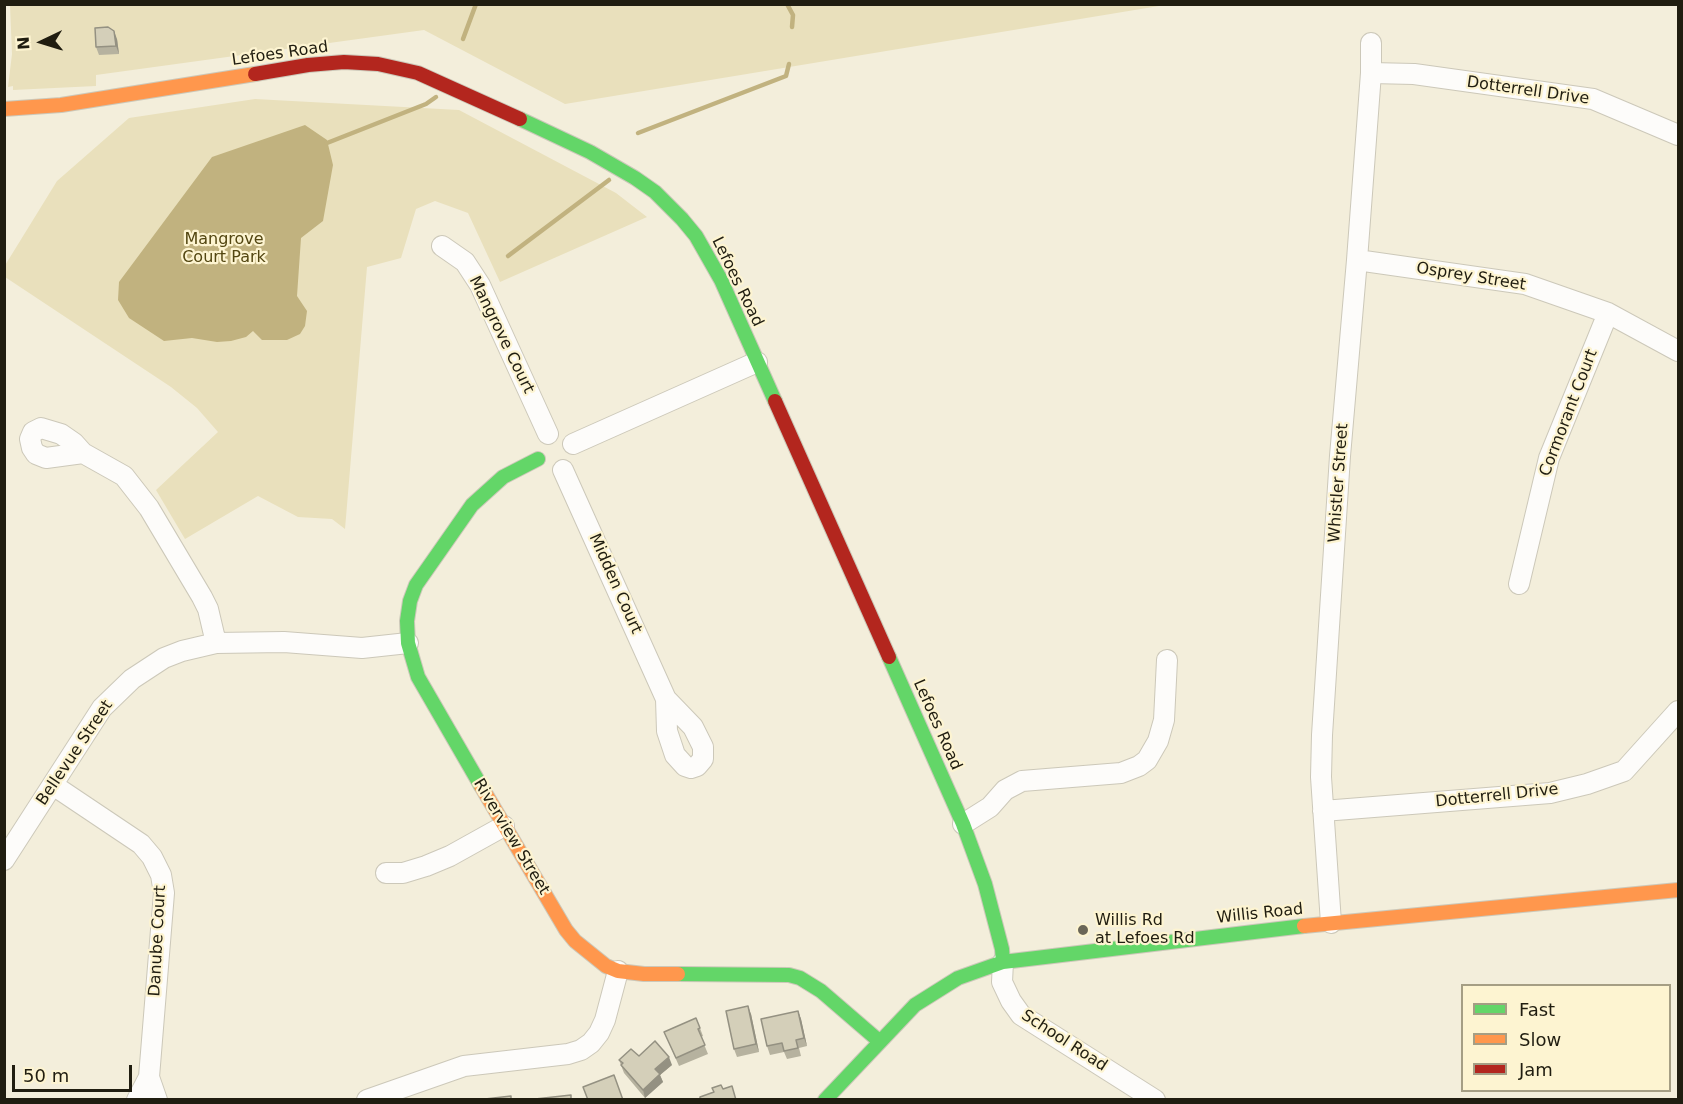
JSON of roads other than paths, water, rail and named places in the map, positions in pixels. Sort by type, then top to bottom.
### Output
[{"type":"street","name":"Whistler Street","points":[[1331,923],[1323,811],[1322,735],[1340,456],[1358,260],[1371,43]]},
{"type":"street","name":"Lefoes Road","points":[[4,110],[61,105],[309,65],[362,63],[418,73],[463,92],[590,152],[655,192],[682,219],[709,258],[757,362],[963,824],[985,884],[1002,949],[1003,962]]},
{"type":"street","name":"Dotterrell Drive","points":[[1371,73],[1414,74],[1593,99],[1678,135]]},
{"type":"street","name":"Mangrove Court","points":[[441,246],[465,262],[480,285],[548,434]]},
{"type":"street","name":"Osprey Street","points":[[1358,260],[1525,284],[1608,313],[1678,351]]},
{"type":"street","name":"Cormorant Court","points":[[1520,584],[1549,458],[1608,313]]},
{"type":"street","points":[[573,444],[757,362]]},
{"type":"street","points":[[548,434],[566,435],[573,444],[575,450],[572,462],[563,470],[546,468],[538,459],[539,442],[548,434]]},
{"type":"street","points":[[83,453],[124,476],[141,497],[202,597],[208,609],[216,643]]},
{"type":"street","name":"Riverview Street","points":[[538,459],[503,477],[481,495],[416,585],[410,601],[407,621],[412,661],[426,692],[504,826],[566,930],[575,941],[599,961],[618,971],[644,974],[789,975],[800,978],[821,991],[879,1041]]},
{"type":"street","name":"Midden Court","points":[[563,470],[666,699]]},
{"type":"street","name":"Bellevue Street","points":[[4,860],[102,708],[116,693],[147,668],[164,658],[216,643],[284,642],[362,648],[408,643]]},
{"type":"street","points":[[963,824],[979,816],[1005,790],[1022,781],[1121,773],[1139,766],[1147,759],[1158,741],[1164,720],[1167,660]]},
{"type":"street","name":"Dotterrell Drive","points":[[1323,811],[1550,792],[1587,784],[1624,771],[1678,711]]},
{"type":"street","name":"Danube Court","points":[[53,785],[141,844],[153,857],[161,875],[164,893],[149,1077],[137,1100]]},
{"type":"street","points":[[386,873],[404,873],[426,866],[450,856],[504,826]]},
{"type":"street","name":"Willis Road","points":[[825,1100],[908,1011],[930,993],[958,978],[1003,962],[1331,923],[1678,890]]},
{"type":"street","name":"School Road","points":[[1003,962],[1002,982],[1021,1015],[1155,1100]]},
{"type":"street","points":[[367,1100],[464,1066],[568,1054],[581,1050],[591,1043],[602,1026],[618,971]]},
{"type":"street","name":"Danube Court","points":[[149,1077],[157,1100]]},
{"type":"waterway","points":[[463,39],[476,4]]},
{"type":"waterway","points":[[787,4],[793,15],[792,27]]},
{"type":"waterway","points":[[638,133],[786,76],[789,64]]},
{"type":"waterway","points":[[327,143],[426,104],[436,97]]},
{"type":"waterway","points":[[508,256],[609,180]]},
{"type":"place","name":"Willis Rd at Lefoes Rd","points":[[1083,930]]},
{"type":"park label","name":"Mangrove Court Park","points":[[224,249]]}]
